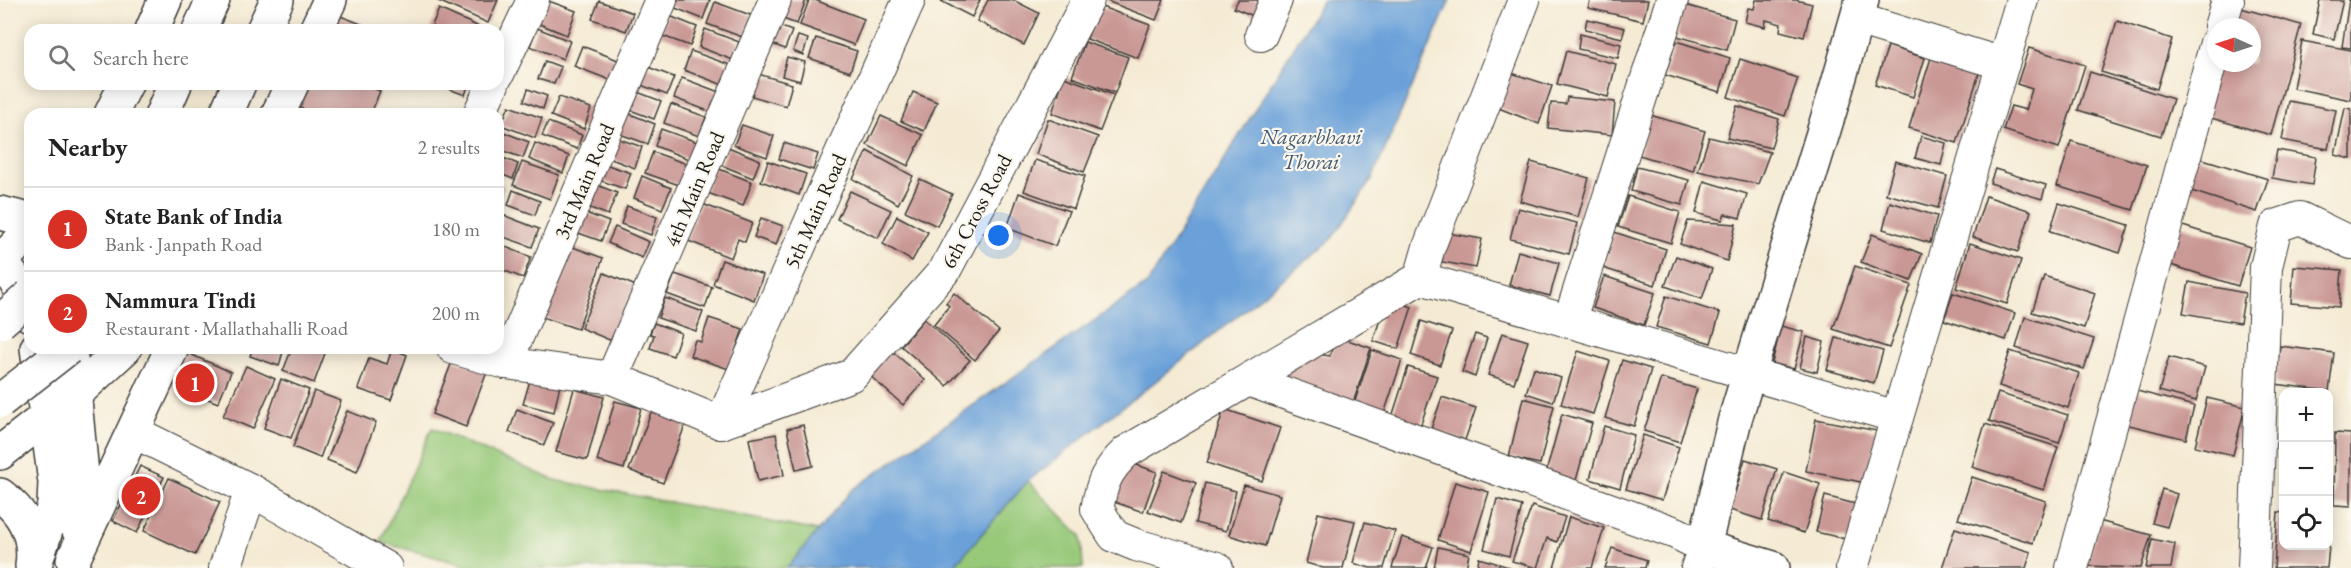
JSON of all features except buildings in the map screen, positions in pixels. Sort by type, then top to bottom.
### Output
[{"type":"main road","points":[[155,24],[165,0]]},
{"type":"main road","points":[[202,24],[213,0]]},
{"type":"main road","points":[[266,24],[277,0]]},
{"type":"main road","points":[[319,24],[330,0]]},
{"type":"main road","points":[[1773,568],[1700,557],[1735,419],[1859,9]]},
{"type":"main road","points":[[114,108],[123,90]]},
{"type":"main road","points":[[165,108],[172,90]]},
{"type":"main road","points":[[229,108],[236,90]]},
{"type":"main road","points":[[281,108],[289,90]]},
{"type":"main road","points":[[0,213],[24,219]]},
{"type":"main road","points":[[24,237],[0,261],[16,281],[24,300]]},
{"type":"main road","points":[[0,322],[24,301]]},
{"type":"main road","points":[[32,568],[54,505],[55,482],[38,354]]},
{"type":"main road","points":[[0,401],[61,354]]},
{"type":"main road","points":[[70,354],[83,504],[71,564]]},
{"type":"main road","points":[[0,453],[74,395],[118,354]]},
{"type":"main road","points":[[71,564],[169,354]]},
{"type":"main road","points":[[0,495],[15,507],[28,529],[33,550],[32,568]]},
{"type":"street","points":[[504,61],[533,0]]},
{"type":"street","name":"3rd Main Road","points":[[506,363],[661,0]]},
{"type":"street","name":"4th Main Road","points":[[612,378],[775,0]]},
{"type":"street","name":"5th Main Road","points":[[720,423],[909,0]]},
{"type":"street","name":"6th Cross Road","points":[[720,423],[852,375],[945,270],[1088,0]]},
{"type":"street","points":[[1261,35],[1276,0]]},
{"type":"street","points":[[1217,568],[1136,545],[1114,536],[1097,509],[1105,477],[1111,466],[1126,452],[1420,278],[1429,247],[1524,0]]},
{"type":"street","points":[[1569,322],[1672,0]]},
{"type":"street","points":[[1852,568],[2022,0]]},
{"type":"street","points":[[2223,18],[2228,0]]},
{"type":"street","points":[[1859,9],[2003,64]]},
{"type":"street","points":[[2072,568],[2208,72]]},
{"type":"street","points":[[482,108],[490,90]]},
{"type":"street","points":[[2254,568],[2266,267],[2276,226],[2300,218],[2351,243]]},
{"type":"street","points":[[1420,278],[1897,417]]},
{"type":"street","points":[[474,354],[506,363],[612,378],[720,423]]},
{"type":"street","points":[[1248,380],[1676,534],[1700,557]]},
{"type":"street","points":[[134,432],[251,490],[386,568]]},
{"type":"street","points":[[225,568],[251,490]]},
{"type":"green space","points":[[432,428],[554,480],[818,531],[787,568],[476,568],[380,542]]},
{"type":"green space","points":[[1028,481],[1081,536],[1083,568],[952,568]]},
{"type":"water","name":"Nagarbhavi Thorai","points":[[1323,0],[1450,0],[1372,179],[1331,240],[1028,481],[952,568],[787,568],[852,490],[1148,283]]},
{"type":"place","name":"State Bank of India","points":[[195,383]]},
{"type":"place","name":"Nammura Tindi","points":[[141,496]]}]
